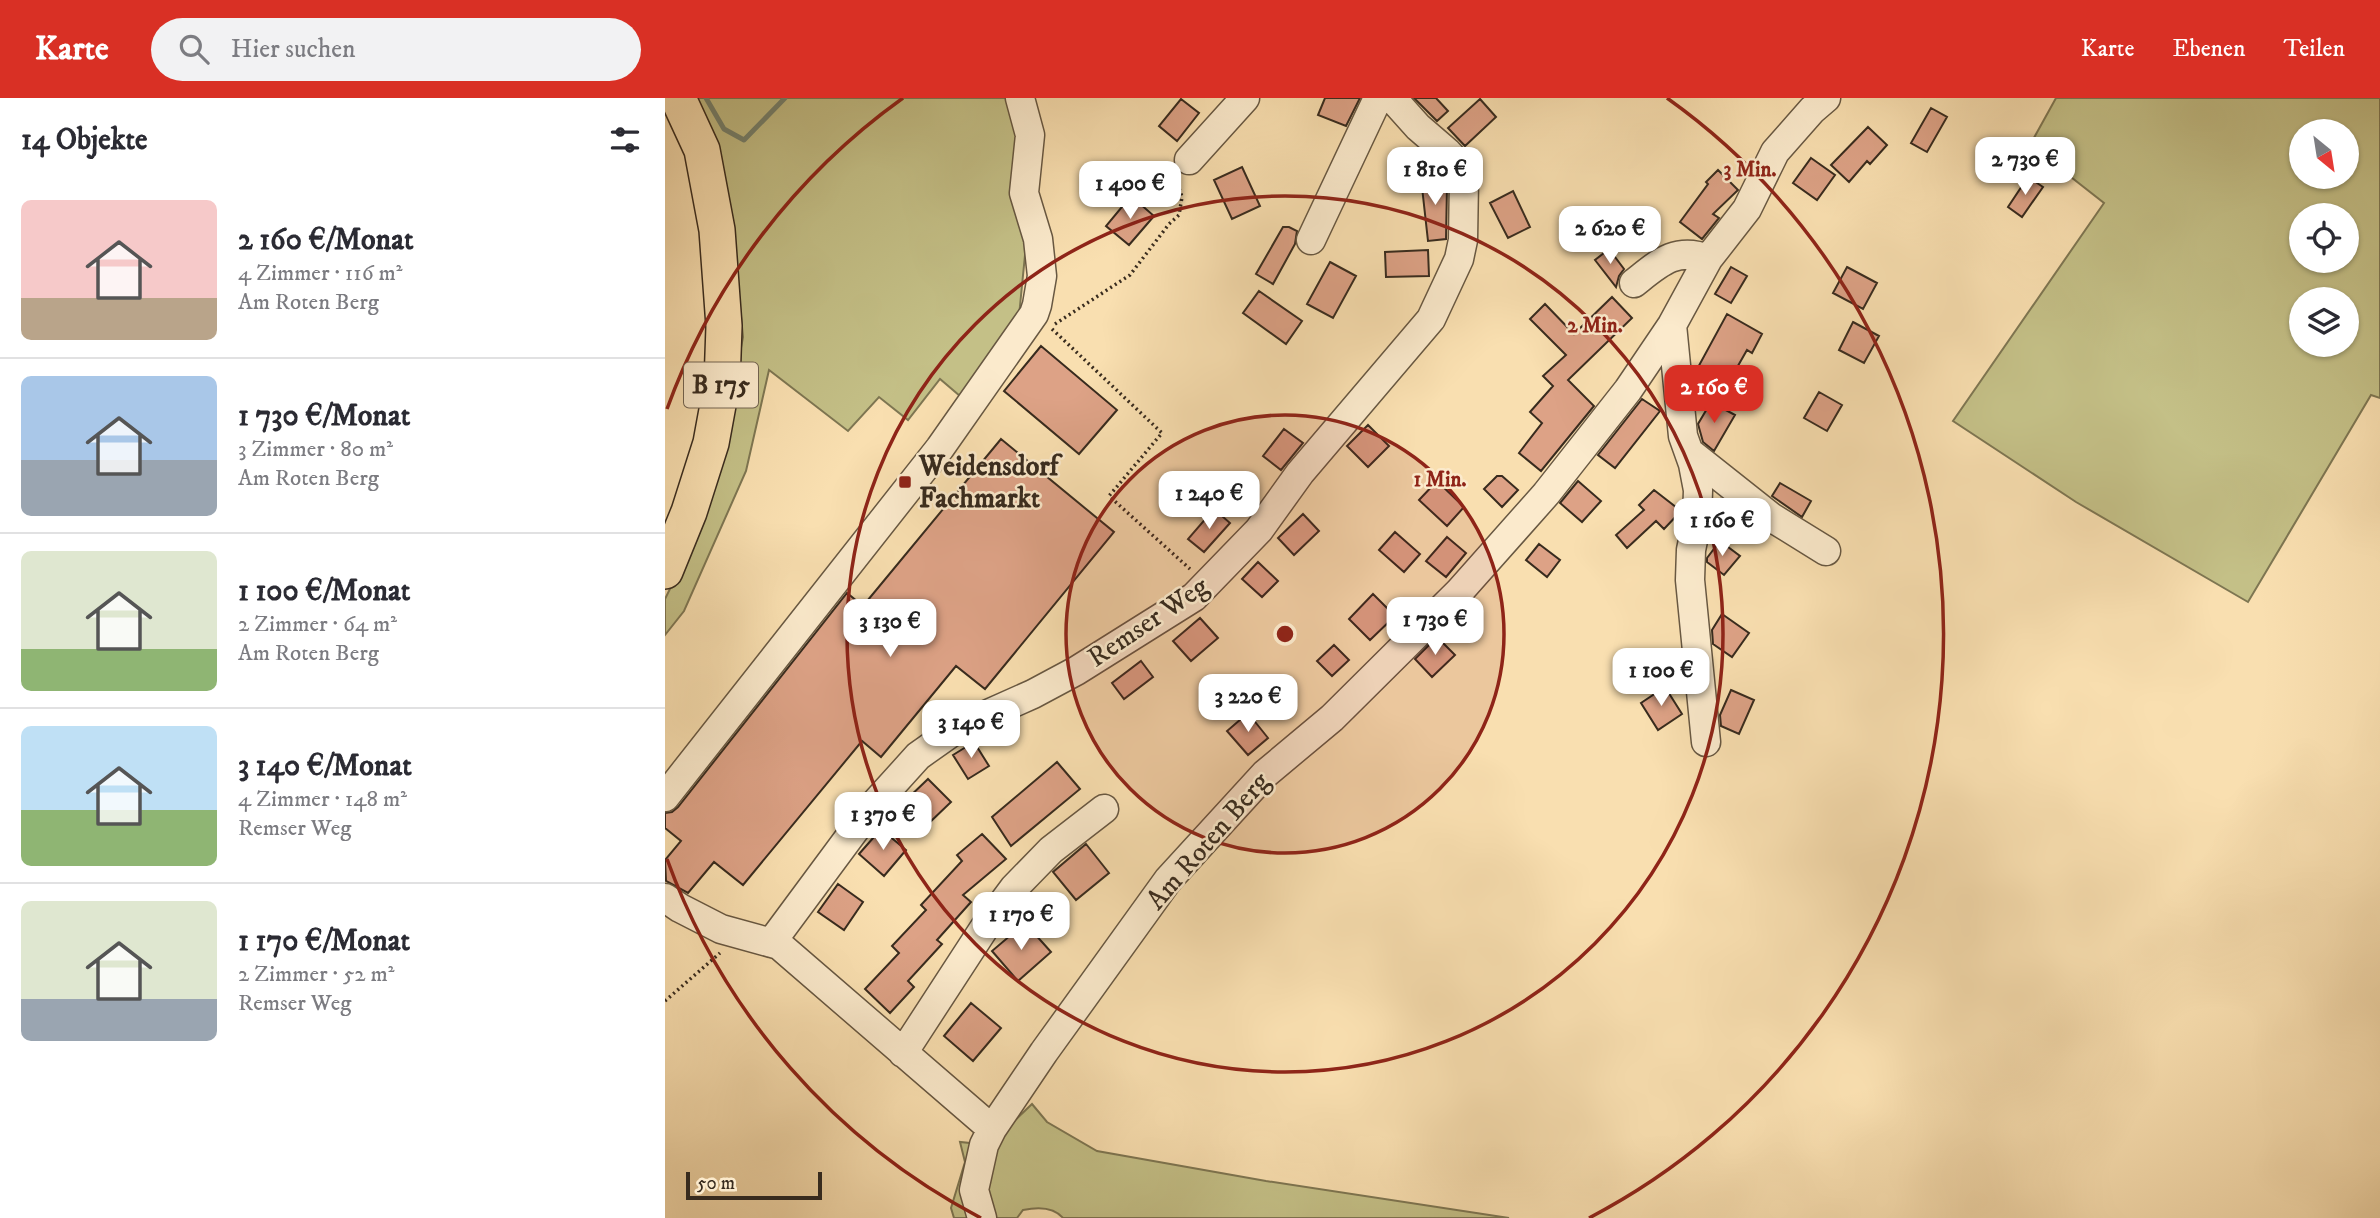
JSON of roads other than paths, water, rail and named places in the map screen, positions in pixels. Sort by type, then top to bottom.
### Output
[{"type":"main road","name":"B 175","points":[[665,570],[689,512],[711,443],[722,383],[725,326],[717,230],[702,150],[678,98]]},
{"type":"street","points":[[665,797],[940,448],[1034,314],[1042,276],[1038,239],[1024,193],[1031,135],[1020,98]]},
{"type":"street","points":[[1189,160],[1245,98]]},
{"type":"street","points":[[1311,240],[1378,98]]},
{"type":"street","name":"Remser Weg","points":[[760,940],[918,755],[959,727],[1033,694],[1076,671],[1194,597],[1259,530],[1300,473],[1431,319],[1459,259],[1463,240],[1464,180],[1459,165],[1418,127],[1392,98]]},
{"type":"street","name":"Am Roten Berg","points":[[982,1218],[974,1190],[984,1145],[992,1129],[1167,880],[1265,774],[1332,718],[1459,592],[1546,494],[1627,390],[1672,325],[1708,259],[1747,209],[1775,152],[1826,98]]},
{"type":"street","points":[[1634,283],[1656,265],[1672,257],[1694,253],[1708,259]]},
{"type":"street","points":[[1672,325],[1683,436],[1698,490],[1690,580],[1706,742]]},
{"type":"street","points":[[1689,452],[1771,517],[1826,551]]},
{"type":"street","points":[[903,1053],[985,927],[1014,888],[1051,850],[1104,809]]},
{"type":"street","points":[[665,898],[721,929],[779,945],[992,1129]]},
{"type":"waterway","points":[[706,98],[724,129],[744,140],[785,98]]},
{"type":"place","name":"Weidensdorf Fachmarkt","points":[[905,482]]}]
